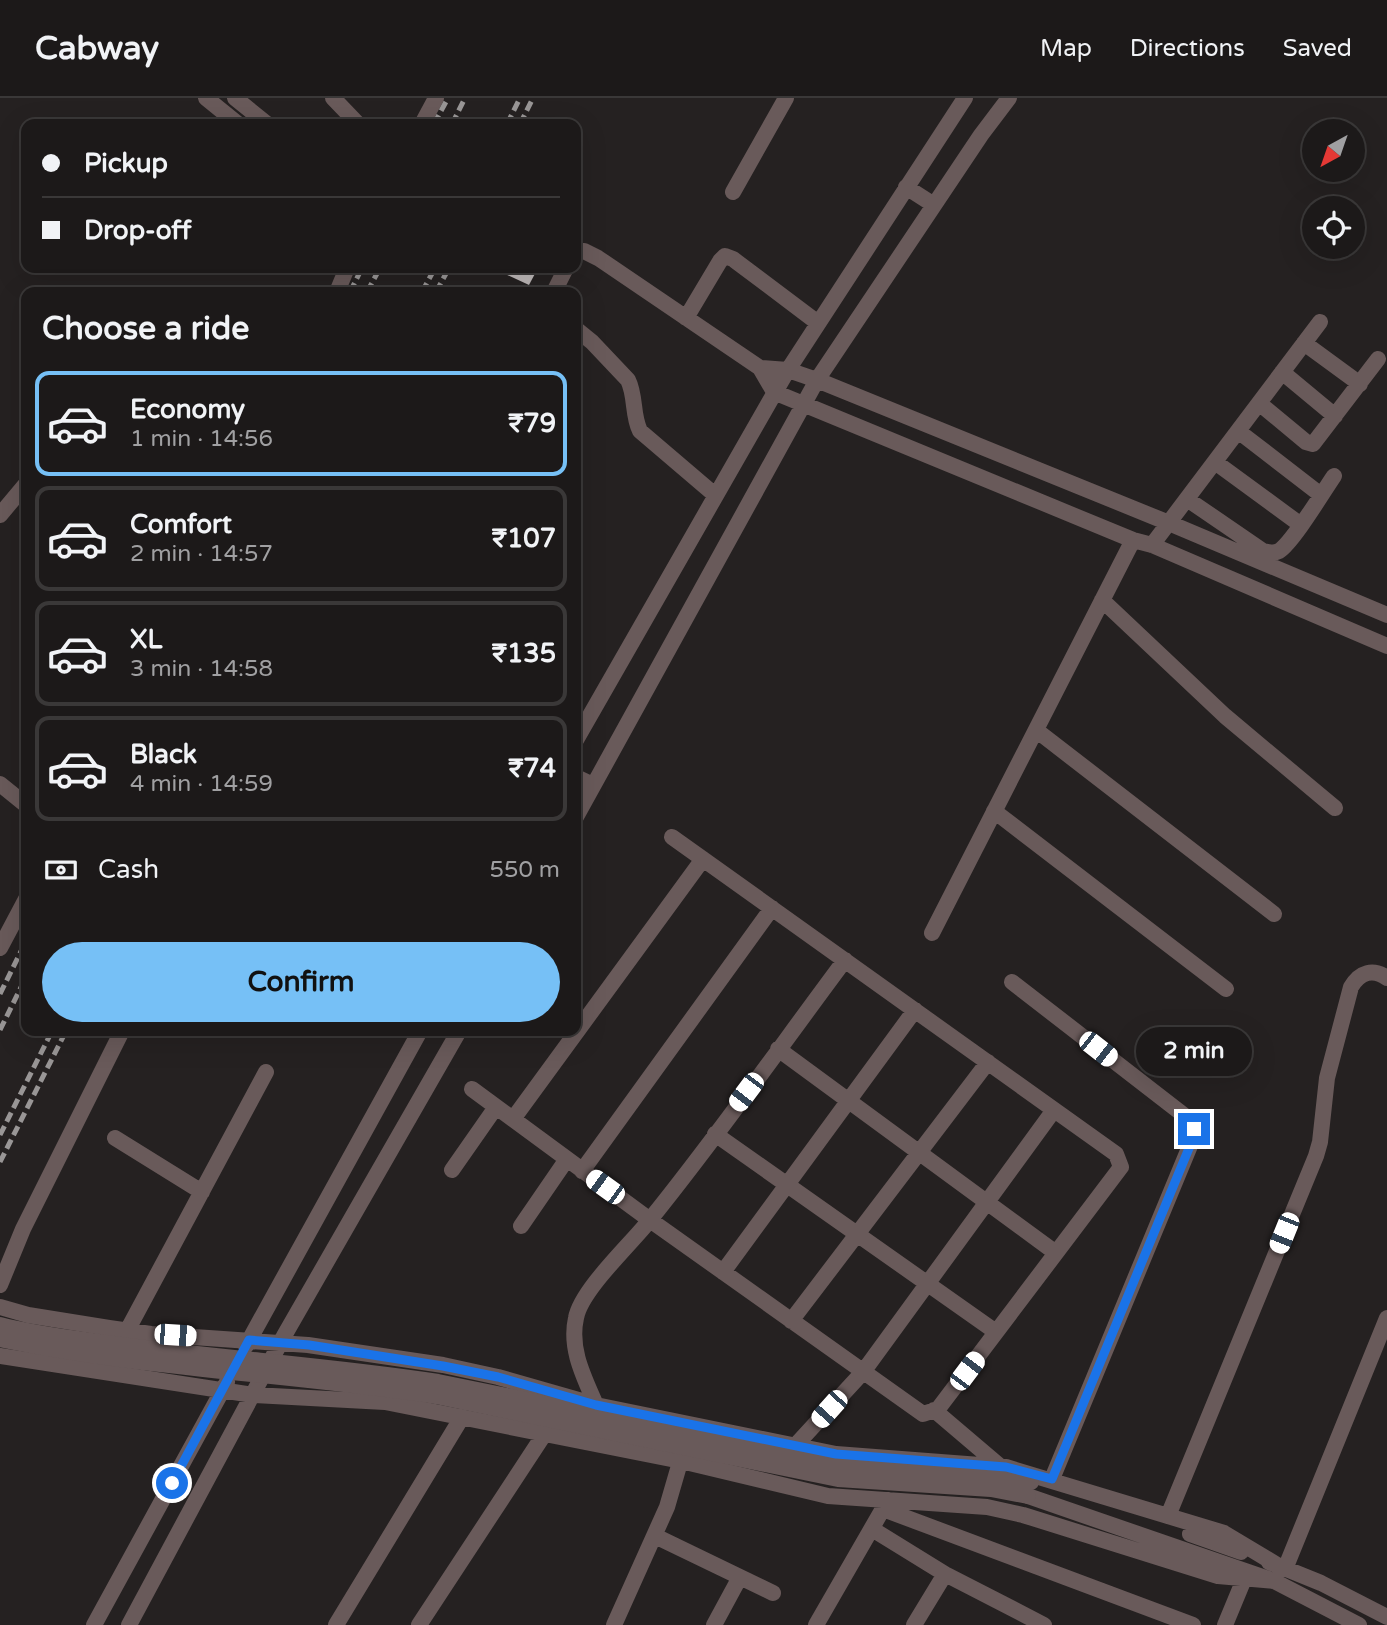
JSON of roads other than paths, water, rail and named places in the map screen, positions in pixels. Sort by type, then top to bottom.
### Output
[{"type":"street","points":[[206,98],[232,119]]},
{"type":"street","points":[[235,98],[261,119]]},
{"type":"street","points":[[333,98],[353,119]]},
{"type":"street","points":[[733,192],[786,98]]},
{"type":"street","points":[[581,731],[774,393],[965,98]]},
{"type":"street","points":[[581,808],[817,380],[981,135],[1009,98]]},
{"type":"street","points":[[424,119],[432,100]]},
{"type":"street","points":[[906,187],[934,205]]},
{"type":"street","points":[[581,251],[598,258],[760,368],[774,393],[1133,540],[1152,545],[1387,646]]},
{"type":"street","points":[[686,318],[725,256],[733,259],[818,323]]},
{"type":"street","points":[[1152,545],[1320,322]]},
{"type":"street","points":[[581,333],[628,380],[632,387],[635,417],[640,431],[715,495]]},
{"type":"street","points":[[1304,343],[1360,384]]},
{"type":"street","points":[[1259,403],[1306,442],[1313,444],[1378,359]]},
{"type":"street","points":[[760,368],[788,370],[817,380],[1387,615]]},
{"type":"street","points":[[1282,372],[1335,416]]},
{"type":"street","points":[[1238,431],[1321,495]]},
{"type":"street","points":[[1215,462],[1301,525]]},
{"type":"street","points":[[1187,499],[1263,551],[1273,553],[1280,550],[1301,525],[1334,476]]},
{"type":"street","points":[[0,515],[21,490]]},
{"type":"street","points":[[932,933],[1133,540]]},
{"type":"street","points":[[1102,600],[1225,716],[1335,808]]},
{"type":"street","points":[[1036,730],[1274,914]]},
{"type":"street","points":[[581,779],[593,785]]},
{"type":"street","points":[[0,784],[21,801]]},
{"type":"street","points":[[994,811],[1226,989]]},
{"type":"street","points":[[472,1089],[650,1220],[923,1414],[938,1409],[1121,1167],[1116,1154],[672,837]]},
{"type":"street","points":[[581,1026],[704,859]]},
{"type":"street","points":[[0,948],[21,908]]},
{"type":"street","points":[[583,1171],[772,908]]},
{"type":"street","points":[[596,1405],[577,1359],[576,1317],[583,1299],[650,1220],[845,960]]},
{"type":"street","points":[[1168,1516],[1316,1156],[1320,1143],[1327,1078],[1351,987],[1359,976],[1371,971],[1387,978]]},
{"type":"street","points":[[1012,982],[1185,1116],[1192,1122],[1194,1129],[1192,1141],[1052,1479]]},
{"type":"street","points":[[723,1272],[915,1010]]},
{"type":"street","points":[[0,1285],[23,1229],[120,1036]]},
{"type":"street","points":[[94,1625],[417,1036]]},
{"type":"street","points":[[129,1625],[280,1343],[456,1036]]},
{"type":"street","points":[[513,1119],[574,1036]]},
{"type":"street","points":[[778,1049],[1056,1253]]},
{"type":"street","points":[[791,1321],[988,1062]]},
{"type":"street","points":[[127,1331],[266,1072]]},
{"type":"street","points":[[452,1170],[496,1107]]},
{"type":"street","points":[[795,1446],[863,1372],[1054,1110]]},
{"type":"street","points":[[715,1134],[996,1332]]},
{"type":"street","points":[[115,1138],[202,1192]]},
{"type":"street","points":[[521,1226],[567,1159]]},
{"type":"street","points":[[0,1307],[28,1315],[127,1331],[309,1345],[443,1366],[498,1377],[596,1405],[836,1454],[1001,1467],[1052,1479],[1224,1533],[1359,1625]]},
{"type":"street","points":[[1279,1572],[1387,1318]]},
{"type":"street","points":[[0,1325],[46,1335],[179,1353],[438,1382],[840,1464],[993,1474],[1246,1575]]},
{"type":"street","points":[[0,1339],[44,1349],[177,1367],[422,1394],[838,1479],[1030,1489],[1207,1539],[1279,1572],[1321,1583],[1387,1617]]},
{"type":"street","points":[[0,1356],[253,1395],[385,1402],[681,1461],[828,1496],[886,1504],[987,1507],[1023,1514],[1218,1576],[1279,1572]]},
{"type":"street","points":[[934,1410],[1001,1467]]},
{"type":"street","points":[[336,1625],[462,1417]]},
{"type":"street","points":[[614,1625],[667,1507],[690,1425]]},
{"type":"street","points":[[419,1625],[545,1433]]},
{"type":"street","points":[[816,1625],[886,1504]]},
{"type":"street","points":[[886,1504],[1193,1625]]},
{"type":"street","points":[[872,1529],[945,1574],[1044,1625]]},
{"type":"street","points":[[655,1536],[773,1593]]},
{"type":"street","points":[[914,1625],[945,1574]]},
{"type":"street","points":[[1225,1625],[1246,1575]]},
{"type":"street","points":[[714,1625],[740,1577]]},
{"type":"railway","points":[[437,119],[448,98]]},
{"type":"railway","points":[[454,119],[465,98]]},
{"type":"railway","points":[[510,119],[520,98]]},
{"type":"railway","points":[[522,119],[533,98]]},
{"type":"railway","points":[[352,287],[360,273]]},
{"type":"railway","points":[[370,287],[377,273]]},
{"type":"railway","points":[[425,287],[432,273]]},
{"type":"railway","points":[[439,287],[446,273]]},
{"type":"railway","points":[[0,994],[21,951]]},
{"type":"railway","points":[[0,1030],[21,987]]},
{"type":"railway","points":[[0,1135],[50,1036]]},
{"type":"railway","points":[[0,1162],[63,1036]]}]
